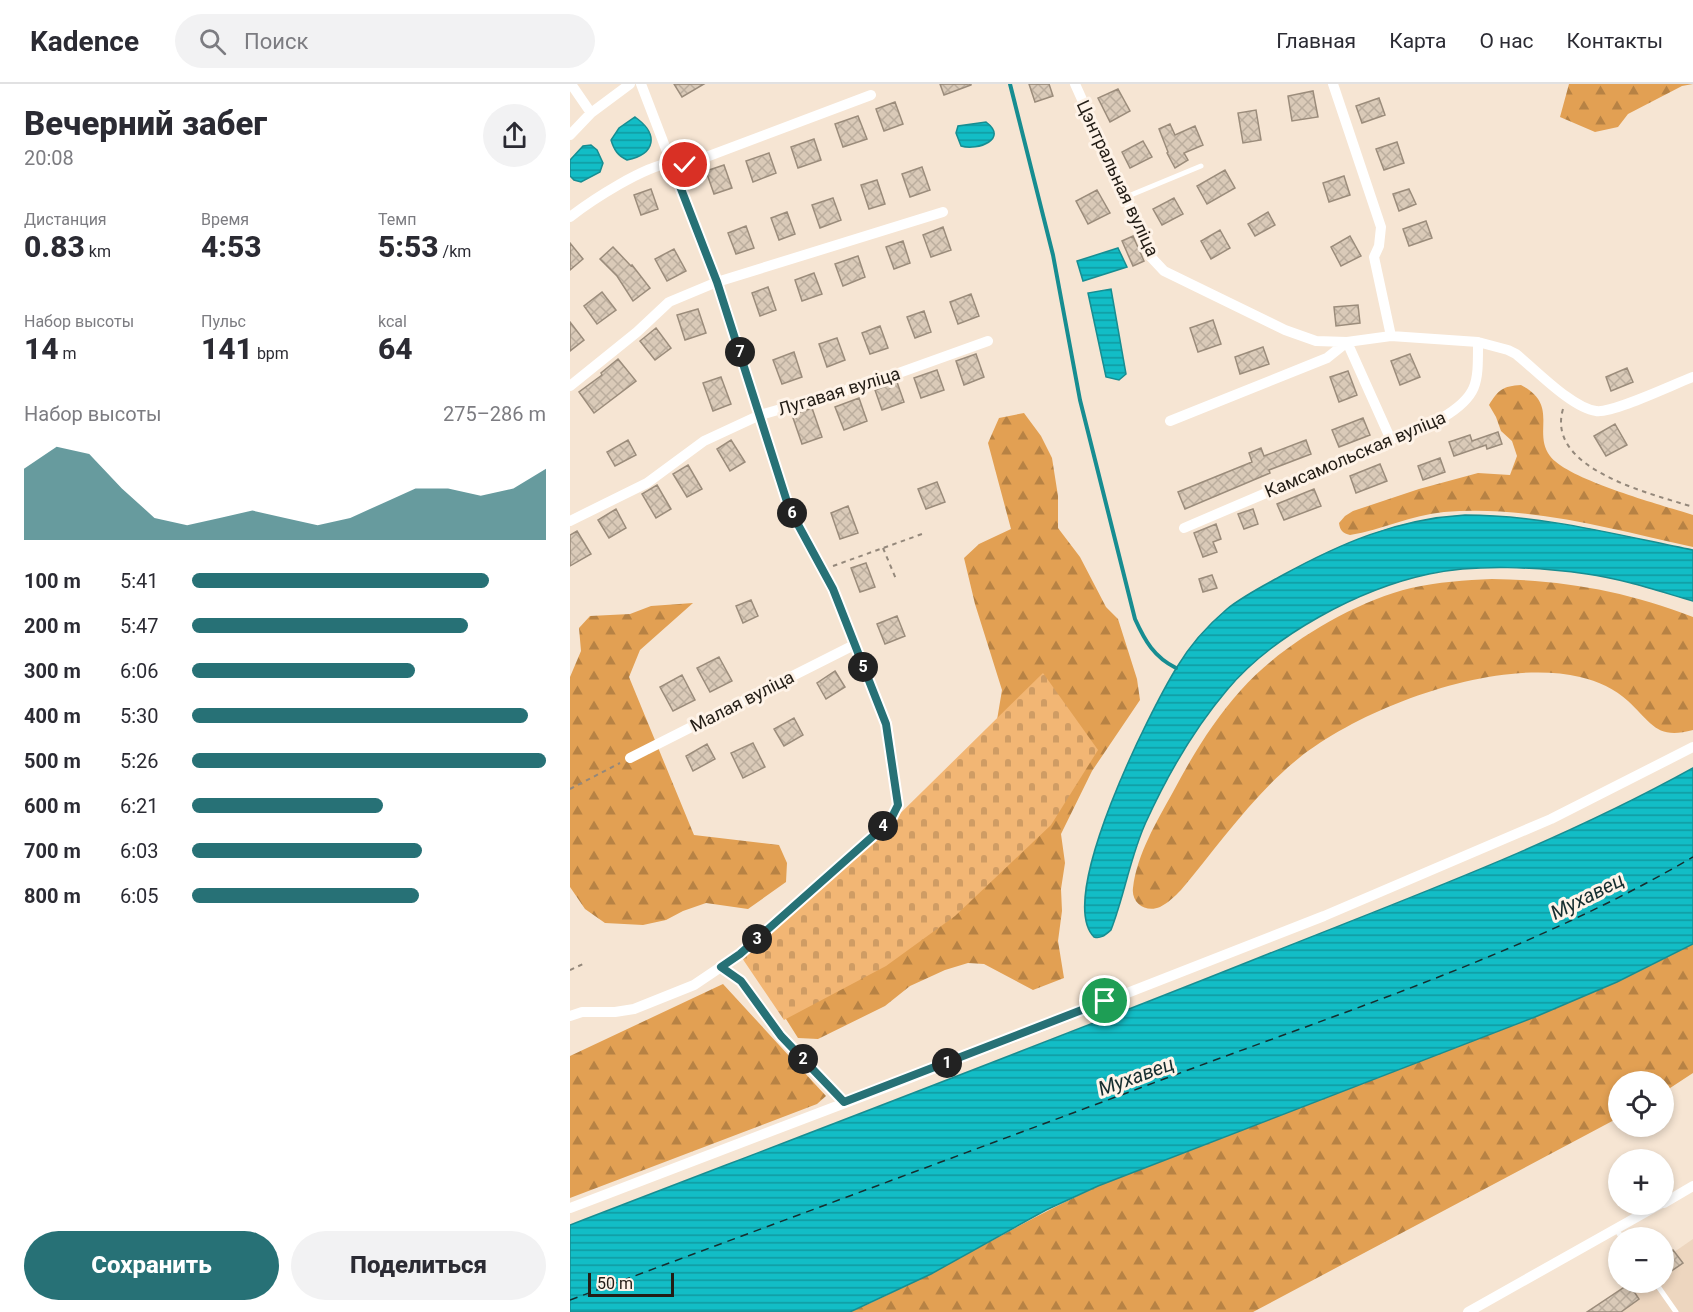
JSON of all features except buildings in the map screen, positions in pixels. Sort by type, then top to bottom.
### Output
[{"type":"street","points":[[571,84],[591,112]]},
{"type":"street","points":[[570,135],[591,112],[630,84]]},
{"type":"street","points":[[570,1016],[582,1012],[634,1009],[694,985],[740,954],[890,821],[898,805],[886,724],[833,589],[789,508],[717,282],[640,84]]},
{"type":"street","name":"Цэнтральная вуліца","points":[[1075,84],[1126,197],[1149,255],[1164,271],[1285,330],[1316,340],[1347,342]]},
{"type":"street","points":[[1333,84],[1381,227],[1379,246],[1374,257],[1391,336]]},
{"type":"street","points":[[570,217],[633,177],[671,163],[685,165],[871,95]]},
{"type":"street","points":[[570,386],[637,332],[669,302],[717,282],[943,212]]},
{"type":"street","points":[[1170,421],[1327,358],[1347,342],[1391,336],[1478,342],[1516,354],[1568,399],[1597,412],[1619,407],[1693,377]]},
{"type":"street","name":"Лугавая вуліца","points":[[570,521],[647,483],[704,441],[760,415],[871,383],[988,341]]},
{"type":"street","points":[[1347,342],[1391,440]]},
{"type":"street","name":"Камсамольская вуліца","points":[[1184,528],[1442,418],[1467,401],[1476,383],[1478,342]]},
{"type":"street","name":"Малая вуліца","points":[[630,758],[854,645]]},
{"type":"street","points":[[570,1208],[1324,916],[1551,819],[1693,747]]},
{"type":"street","points":[[721,967],[741,981],[781,1036],[844,1102]]},
{"type":"street","points":[[1674,1197],[1693,1186]]},
{"type":"street","points":[[1628,1227],[1646,1215]]},
{"type":"street","points":[[1468,1312],[1608,1239]]},
{"type":"lane","points":[[1126,197],[1201,166]]},
{"type":"lane","points":[[1663,1293],[1676,1312]]},
{"type":"path","points":[[1568,399],[1560,417],[1567,441],[1577,455],[1611,480],[1693,507]]},
{"type":"path","points":[[822,570],[922,534]]},
{"type":"path","points":[[883,548],[896,579]]},
{"type":"path","points":[[570,789],[630,758]]},
{"type":"path","points":[[570,970],[583,964]]},
{"type":"shaded area","points":[[1693,1239],[1693,1312],[1586,1312],[1614,1293],[1674,1293],[1674,1252]]},
{"type":"green space","points":[[1569,84],[1693,84],[1682,86],[1628,114],[1618,127],[1595,132],[1560,117]]},
{"type":"green space","points":[[1521,385],[1533,393],[1543,410],[1543,438],[1550,456],[1560,465],[1595,483],[1693,515],[1693,547],[1570,520],[1507,512],[1444,512],[1420,516],[1350,535],[1342,531],[1339,523],[1353,511],[1419,489],[1478,473],[1510,475],[1517,456],[1512,441],[1501,431],[1489,405],[1502,390],[1510,386]]},
{"type":"green space","points":[[1024,413],[1041,436],[1052,458],[1058,496],[1058,528],[1080,557],[1106,607],[1118,619],[1137,679],[1140,700],[1092,771],[1061,834],[1065,863],[1058,941],[1064,978],[1033,990],[984,964],[968,963],[945,970],[910,986],[885,1006],[818,1039],[798,1038],[748,959],[889,834],[997,720],[1002,690],[975,604],[964,558],[979,544],[1011,529],[988,443],[999,418]]},
{"type":"green space","points":[[1492,579],[1544,582],[1594,589],[1643,600],[1693,617],[1693,730],[1671,733],[1656,728],[1618,693],[1600,683],[1580,677],[1547,673],[1511,674],[1472,680],[1433,690],[1359,721],[1326,739],[1299,758],[1251,804],[1174,897],[1155,909],[1145,908],[1137,902],[1133,893],[1135,875],[1154,826],[1204,739],[1231,702],[1257,673],[1319,627],[1366,604],[1421,586]]},
{"type":"green space","points":[[693,603],[640,650],[629,677],[694,835],[779,845],[787,863],[786,882],[748,909],[706,903],[666,920],[643,925],[605,923],[585,909],[570,887],[570,677],[581,651],[579,628],[590,616],[630,614],[651,606]]},
{"type":"green space","points":[[1043,673],[1098,750],[1051,825],[955,916],[886,966],[784,1020],[742,958],[864,849]]},
{"type":"green space","points":[[1693,944],[1693,1073],[1674,1085],[1674,1071],[1608,1071],[1608,1123],[1253,1312],[850,1312],[882,1298],[1098,1186],[1535,1017],[1617,982]]},
{"type":"green space","points":[[723,984],[826,1096],[817,1104],[570,1198],[570,1056]]},
{"type":"water","points":[[635,117],[648,130],[651,143],[644,153],[627,160],[617,152],[611,140],[619,128]]},
{"type":"water","points":[[986,122],[992,128],[993,138],[975,147],[961,146],[956,133],[958,126]]},
{"type":"water","points":[[591,145],[597,150],[603,163],[600,172],[581,182],[574,180],[570,176],[570,160],[583,146]]},
{"type":"water","points":[[1118,248],[1127,267],[1083,281],[1077,261]]},
{"type":"water","points":[[1111,289],[1126,374],[1119,380],[1106,377],[1088,293]]},
{"type":"water","points":[[1465,515],[1551,522],[1693,550],[1693,601],[1600,576],[1528,568],[1487,568],[1448,571],[1402,581],[1346,603],[1319,617],[1268,651],[1246,670],[1203,721],[1172,770],[1146,822],[1111,930],[1101,937],[1094,937],[1085,916],[1087,884],[1096,846],[1111,803],[1164,689],[1199,636],[1227,609],[1253,591],[1326,553],[1393,527],[1440,517]]},
{"type":"water","name":"Мухавец","points":[[1693,768],[1693,944],[1617,982],[1535,1017],[1098,1186],[1046,1210],[931,1274],[850,1312],[570,1312],[570,1225],[1427,891],[1535,846],[1641,796]]},
{"type":"waterway","points":[[1010,84],[1053,255],[1080,400],[1135,619],[1151,648],[1168,664],[1176,668]]},
{"type":"ferry route","points":[[570,1300],[1455,970],[1576,918],[1693,857]]},
{"type":"route","points":[[685,165],[671,163],[717,282],[789,508],[833,589],[886,724],[898,805],[890,821],[740,954],[721,967],[741,981],[781,1036],[844,1102],[1105,1001]]}]
